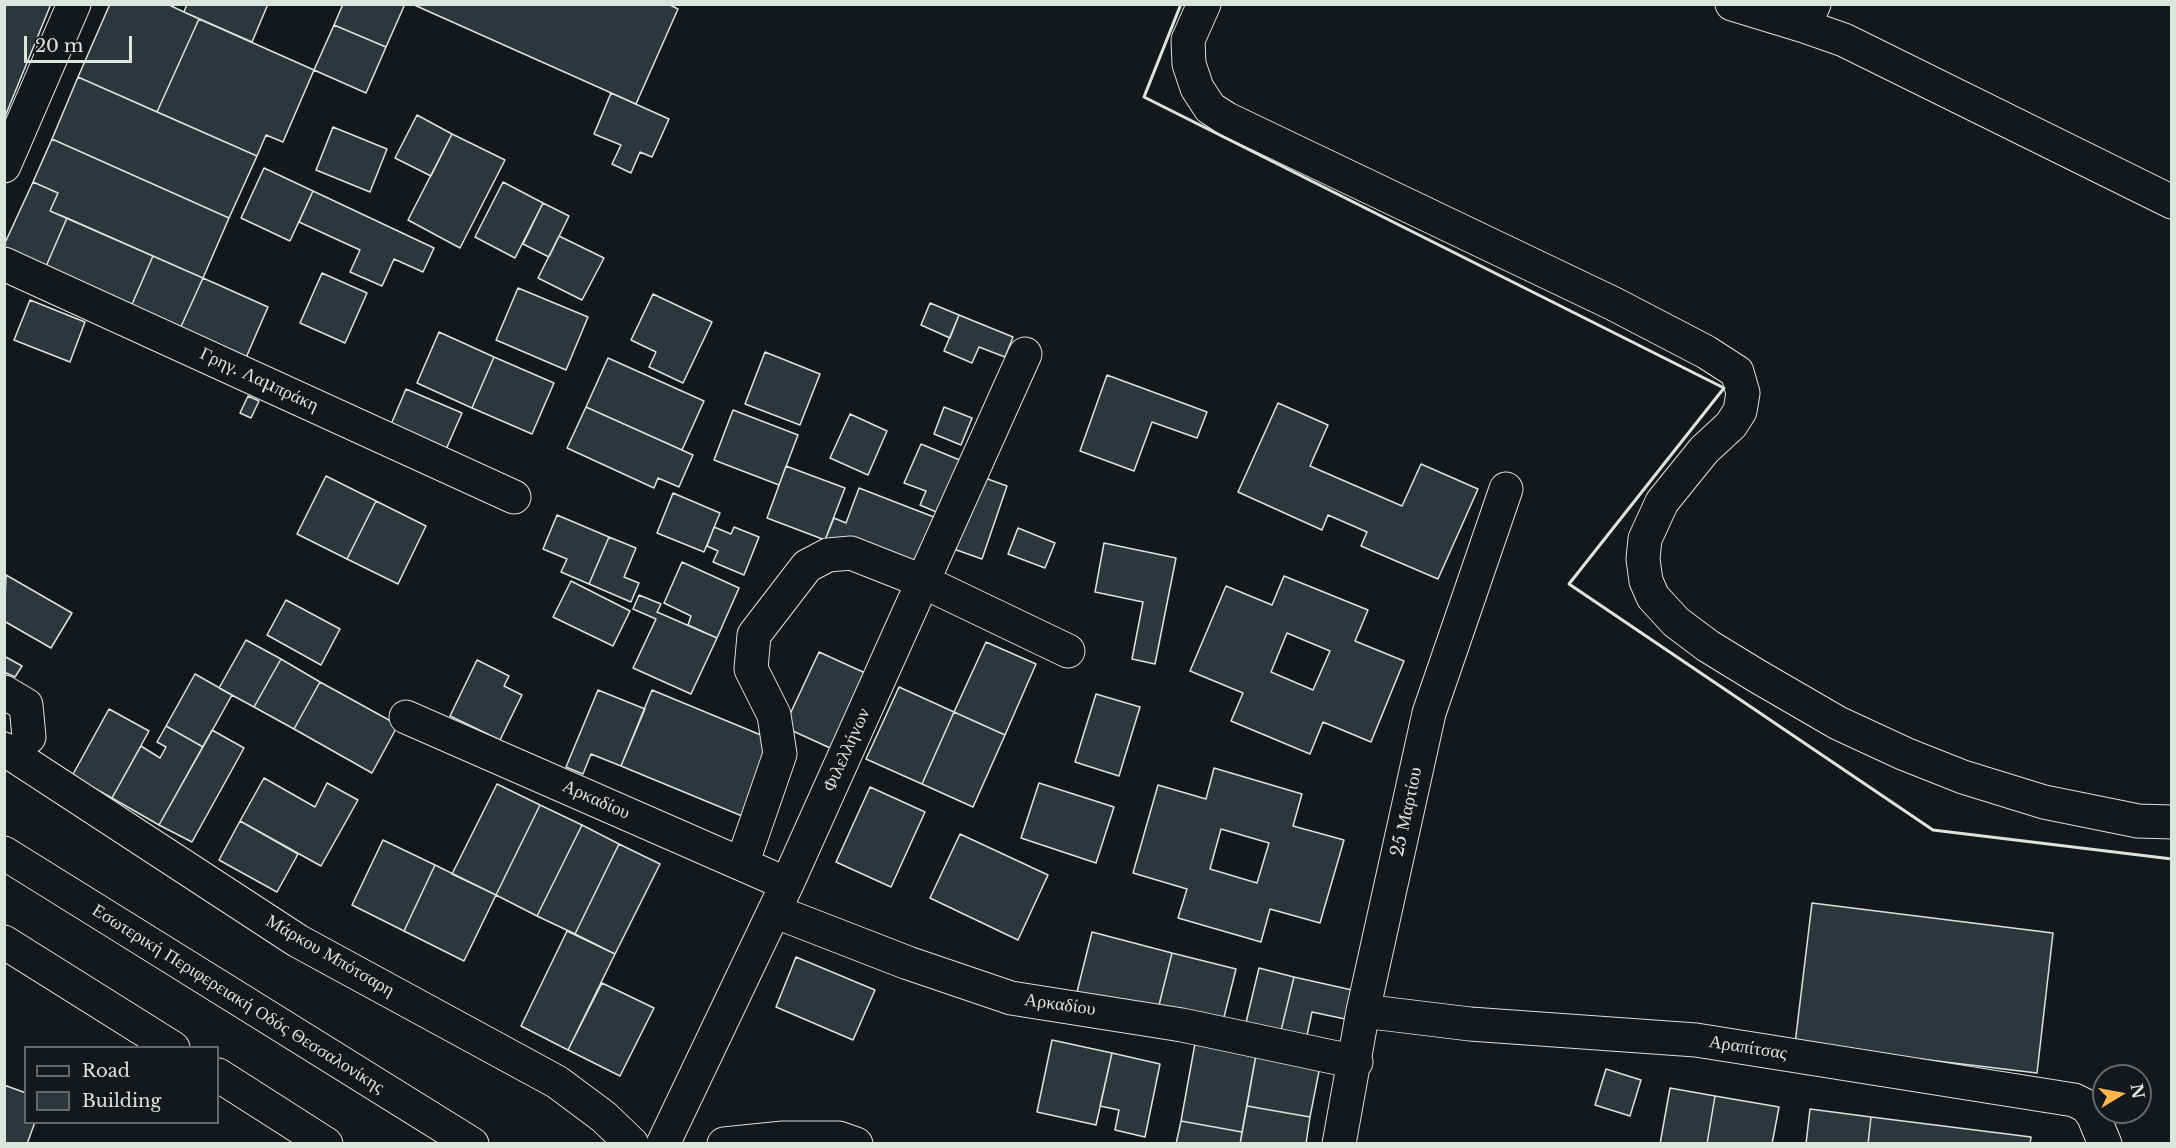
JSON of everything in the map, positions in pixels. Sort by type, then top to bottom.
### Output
[{"type":"main road","points":[[4,166],[74,4]]},
{"type":"main road","points":[[1204,4],[1188,40],[1189,64],[1197,88],[1210,108],[1248,129],[1614,304],[1706,352],[1737,372],[1743,393],[1740,411],[1731,425],[1704,450],[1662,502],[1645,539],[1643,559],[1646,581],[1653,597],[1677,622],[1708,646],[1838,723],[1953,773],[2044,802],[2138,821],[2172,822]]},
{"type":"main road","points":[[1732,4],[1809,15],[1844,40],[2172,202]]},
{"type":"main road","name":"Γρηγ. Λαμπράκη","points":[[4,264],[514,497]]},
{"type":"main road","name":"Φιλελλήνων","points":[[663,1143],[780,897],[1025,354]]},
{"type":"main road","name":"25 Μαρτίου","points":[[1339,1143],[1356,1062],[1363,1011],[1429,713],[1506,489]]},
{"type":"main road","points":[[742,864],[780,754],[774,715],[751,669],[754,635],[807,566],[828,555],[851,553],[922,581],[1068,651]]},
{"type":"main road","points":[[4,693],[26,705],[21,751]]},
{"type":"main road","name":"Αρκαδίου","points":[[406,717],[742,864],[780,897],[908,963],[1011,998],[1182,1025],[1356,1062]]},
{"type":"main road","name":"Μάρκου Μπότσαρη","points":[[21,751],[298,941],[557,1082],[604,1117],[632,1143]]},
{"type":"main road","name":"Εσωτερική Περιφερειακή Οδός Θεσσαλονίκης","points":[[4,853],[472,1143]]},
{"type":"main road","points":[[4,942],[171,1046]]},
{"type":"main road","name":"Αραπίτσας","points":[[1363,1011],[1470,1024],[1696,1040],[2074,1100],[2086,1106],[2093,1115],[2105,1143]]},
{"type":"main road","points":[[219,1076],[326,1143]]},
{"type":"main road","points":[[724,1143],[783,1138],[839,1138],[856,1143]]},
{"type":"building","points":[[4,4],[51,4],[4,119]]},
{"type":"building","points":[[110,4],[167,4],[199,19],[157,112],[78,77]]},
{"type":"building","points":[[187,4],[268,4],[252,42],[184,12]]},
{"type":"building","points":[[343,4],[405,4],[386,47],[334,25]]},
{"type":"building","points":[[412,4],[668,4],[678,9],[636,104]]},
{"type":"building","points":[[199,19],[314,70],[283,142],[266,135],[257,156],[157,112]]},
{"type":"building","points":[[334,25],[386,47],[366,93],[314,70]]},
{"type":"building","points":[[78,77],[257,156],[229,218],[52,139]]},
{"type":"building","points":[[611,93],[669,119],[652,157],[640,152],[631,173],[612,164],[621,145],[594,134]]},
{"type":"building","points":[[417,115],[452,134],[431,176],[395,158]]},
{"type":"building","points":[[333,127],[387,149],[370,192],[316,170]]},
{"type":"building","points":[[452,134],[505,160],[460,248],[408,220]]},
{"type":"building","points":[[52,139],[229,218],[203,278],[50,211],[58,193],[33,182]]},
{"type":"building","points":[[264,168],[313,191],[290,241],[241,218]]},
{"type":"building","points":[[33,182],[58,193],[50,211],[67,218],[44,271],[4,254],[4,245]]},
{"type":"building","points":[[503,182],[543,203],[515,258],[475,237]]},
{"type":"building","points":[[313,191],[434,248],[423,272],[394,259],[382,286],[350,272],[360,250],[299,222]]},
{"type":"building","points":[[543,203],[569,216],[549,257],[523,244]]},
{"type":"building","points":[[67,218],[153,256],[130,309],[44,271]]},
{"type":"building","points":[[559,236],[604,258],[582,300],[538,278]]},
{"type":"building","points":[[153,256],[203,278],[179,331],[130,309]]},
{"type":"building","points":[[322,273],[367,293],[345,343],[300,323]]},
{"type":"building","points":[[203,278],[268,307],[245,360],[179,331]]},
{"type":"building","points":[[518,288],[588,317],[566,370],[496,340]]},
{"type":"building","points":[[653,294],[712,322],[683,383],[649,367],[656,352],[631,340]]},
{"type":"building","points":[[30,300],[85,322],[70,362],[14,340]]},
{"type":"building","points":[[930,303],[959,315],[950,338],[921,325]]},
{"type":"building","points":[[959,315],[1013,337],[1005,357],[979,347],[972,363],[944,351]]},
{"type":"building","points":[[439,332],[494,357],[472,408],[417,383]]},
{"type":"building","points":[[765,352],[820,374],[800,425],[745,404]]},
{"type":"building","points":[[494,357],[554,383],[532,434],[472,408]]},
{"type":"building","points":[[608,358],[704,401],[682,450],[586,407]]},
{"type":"building","points":[[1107,375],[1207,412],[1197,438],[1152,422],[1134,471],[1080,451]]},
{"type":"building","points":[[406,389],[462,413],[444,454],[389,429]]},
{"type":"building","points":[[248,396],[259,401],[251,418],[240,413]]},
{"type":"building","points":[[1278,403],[1328,425],[1310,466],[1402,506],[1421,464],[1478,489],[1438,579],[1361,546],[1367,532],[1328,515],[1322,530],[1238,492]]},
{"type":"building","points":[[586,407],[693,455],[679,487],[658,478],[654,488],[567,448]]},
{"type":"building","points":[[944,407],[972,418],[961,445],[934,434]]},
{"type":"building","points":[[733,410],[798,435],[779,485],[714,460]]},
{"type":"building","points":[[850,414],[887,431],[868,475],[830,458]]},
{"type":"building","points":[[921,444],[962,461],[941,514],[920,505],[926,491],[904,483]]},
{"type":"building","points":[[786,466],[845,488],[825,540],[767,518]]},
{"type":"building","points":[[974,474],[1007,486],[982,559],[948,547]]},
{"type":"building","points":[[326,476],[376,501],[347,559],[297,534]]},
{"type":"building","points":[[859,488],[939,519],[918,575],[825,540],[834,518],[846,523]]},
{"type":"building","points":[[673,493],[720,513],[704,552],[657,533]]},
{"type":"building","points":[[376,501],[426,526],[398,584],[347,559]]},
{"type":"building","points":[[557,515],[609,537],[589,584],[561,572],[567,559],[543,549]]},
{"type":"building","points":[[714,527],[731,534],[734,527],[759,537],[744,575],[713,562],[718,551],[707,546]]},
{"type":"building","points":[[1018,528],[1055,543],[1045,568],[1008,554]]},
{"type":"building","points":[[609,537],[636,548],[624,577],[639,583],[631,602],[589,584]]},
{"type":"building","points":[[1104,543],[1176,558],[1155,664],[1132,659],[1143,602],[1095,592]]},
{"type":"building","points":[[682,562],[739,588],[717,638],[688,625],[691,616],[664,603]]},
{"type":"building","points":[[6,575],[72,613],[51,648],[4,621]]},
{"type":"building","points":[[1284,576],[1368,610],[1355,641],[1404,661],[1371,742],[1323,722],[1310,754],[1231,721],[1243,693],[1190,671],[1226,586],[1272,605]],"holes":[[[1287,633],[1330,651],[1313,690],[1271,672]]]},
{"type":"building","points":[[571,581],[630,611],[613,646],[553,617]]},
{"type":"building","points":[[639,595],[661,604],[657,612],[717,638],[691,694],[633,668],[656,619],[633,609]]},
{"type":"building","points":[[286,600],[340,629],[321,665],[267,635]]},
{"type":"building","points":[[246,640],[281,659],[254,707],[219,688]]},
{"type":"building","points":[[986,642],[1036,664],[1005,735],[954,712]]},
{"type":"building","points":[[819,652],[874,677],[839,752],[784,727]]},
{"type":"building","points":[[4,656],[22,666],[15,677],[4,672]]},
{"type":"building","points":[[281,659],[320,682],[294,729],[254,707]]},
{"type":"building","points":[[477,660],[509,676],[504,686],[522,695],[500,740],[450,716]]},
{"type":"building","points":[[195,674],[232,695],[203,747],[166,726]]},
{"type":"building","points":[[320,682],[398,725],[372,773],[294,729]]},
{"type":"building","points":[[899,687],[954,712],[922,784],[866,759]]},
{"type":"building","points":[[598,690],[645,709],[621,766],[591,754],[583,774],[566,767]]},
{"type":"building","points":[[652,690],[773,740],[742,816],[621,766]]},
{"type":"building","points":[[1096,694],[1140,707],[1119,776],[1075,762]]},
{"type":"building","points":[[109,709],[149,731],[112,798],[72,776]]},
{"type":"building","points":[[954,712],[1005,735],[973,807],[922,784]]},
{"type":"building","points":[[166,726],[203,747],[159,825],[112,798],[141,746],[160,758],[166,747],[157,742]]},
{"type":"building","points":[[212,730],[244,748],[192,842],[159,825]]},
{"type":"building","points":[[1214,768],[1302,794],[1293,826],[1344,840],[1320,923],[1270,909],[1261,942],[1178,918],[1187,889],[1133,873],[1158,785],[1206,799]],"holes":[[[1221,829],[1269,843],[1257,883],[1210,869]]]},
{"type":"building","points":[[264,778],[315,807],[327,783],[358,800],[321,866],[240,821]]},
{"type":"building","points":[[1039,783],[1114,807],[1096,863],[1021,838]]},
{"type":"building","points":[[497,784],[540,805],[496,895],[452,874]]},
{"type":"building","points":[[870,787],[925,812],[891,887],[836,862]]},
{"type":"building","points":[[540,805],[582,825],[537,916],[496,895]]},
{"type":"building","points":[[240,821],[298,854],[277,892],[219,860]]},
{"type":"building","points":[[582,825],[619,844],[575,934],[537,916]]},
{"type":"building","points":[[960,834],[1048,875],[1018,940],[930,898]]},
{"type":"building","points":[[383,840],[435,865],[404,931],[352,905]]},
{"type":"building","points":[[619,844],[660,864],[615,954],[575,934]]},
{"type":"building","points":[[435,865],[496,895],[464,961],[404,931]]},
{"type":"building","points":[[1812,903],[2053,933],[2037,1073],[1795,1044]]},
{"type":"building","points":[[567,931],[615,954],[568,1050],[521,1026]]},
{"type":"building","points":[[1092,932],[1172,953],[1157,1013],[1077,992]]},
{"type":"building","points":[[1172,953],[1236,969],[1221,1029],[1157,1013]]},
{"type":"building","points":[[796,957],[875,990],[853,1040],[776,1007]]},
{"type":"building","points":[[1259,968],[1294,977],[1278,1043],[1243,1035]]},
{"type":"building","points":[[1294,977],[1352,990],[1345,1019],[1312,1012],[1304,1049],[1278,1043]]},
{"type":"building","points":[[602,983],[654,1008],[620,1076],[568,1050]]},
{"type":"building","points":[[1196,1038],[1257,1049],[1242,1132],[1181,1121]]},
{"type":"building","points":[[1052,1040],[1112,1053],[1096,1125],[1037,1112]]},
{"type":"building","points":[[1257,1049],[1321,1061],[1310,1117],[1247,1106]]},
{"type":"building","points":[[1112,1053],[1160,1064],[1145,1137],[1115,1130],[1119,1110],[1100,1106]]},
{"type":"building","points":[[1606,1069],[1641,1080],[1630,1116],[1595,1105]]},
{"type":"building","points":[[4,1085],[24,1092],[24,1124],[34,1124],[27,1144],[4,1144]]},
{"type":"building","points":[[1670,1088],[1715,1096],[1707,1144],[1660,1144]]},
{"type":"building","points":[[1715,1096],[1779,1107],[1772,1144],[1707,1144]]},
{"type":"building","points":[[1247,1106],[1310,1117],[1306,1144],[1240,1144]]},
{"type":"building","points":[[1810,1109],[1871,1117],[1868,1144],[1806,1144]]},
{"type":"building","points":[[1871,1117],[2031,1137],[2030,1144],[1868,1144]]},
{"type":"building","points":[[1181,1121],[1242,1132],[1240,1144],[1176,1144]]},
{"type":"wall","points":[[1181,4],[1144,97],[1724,388],[1569,584],[1933,830],[2172,859]]}]
